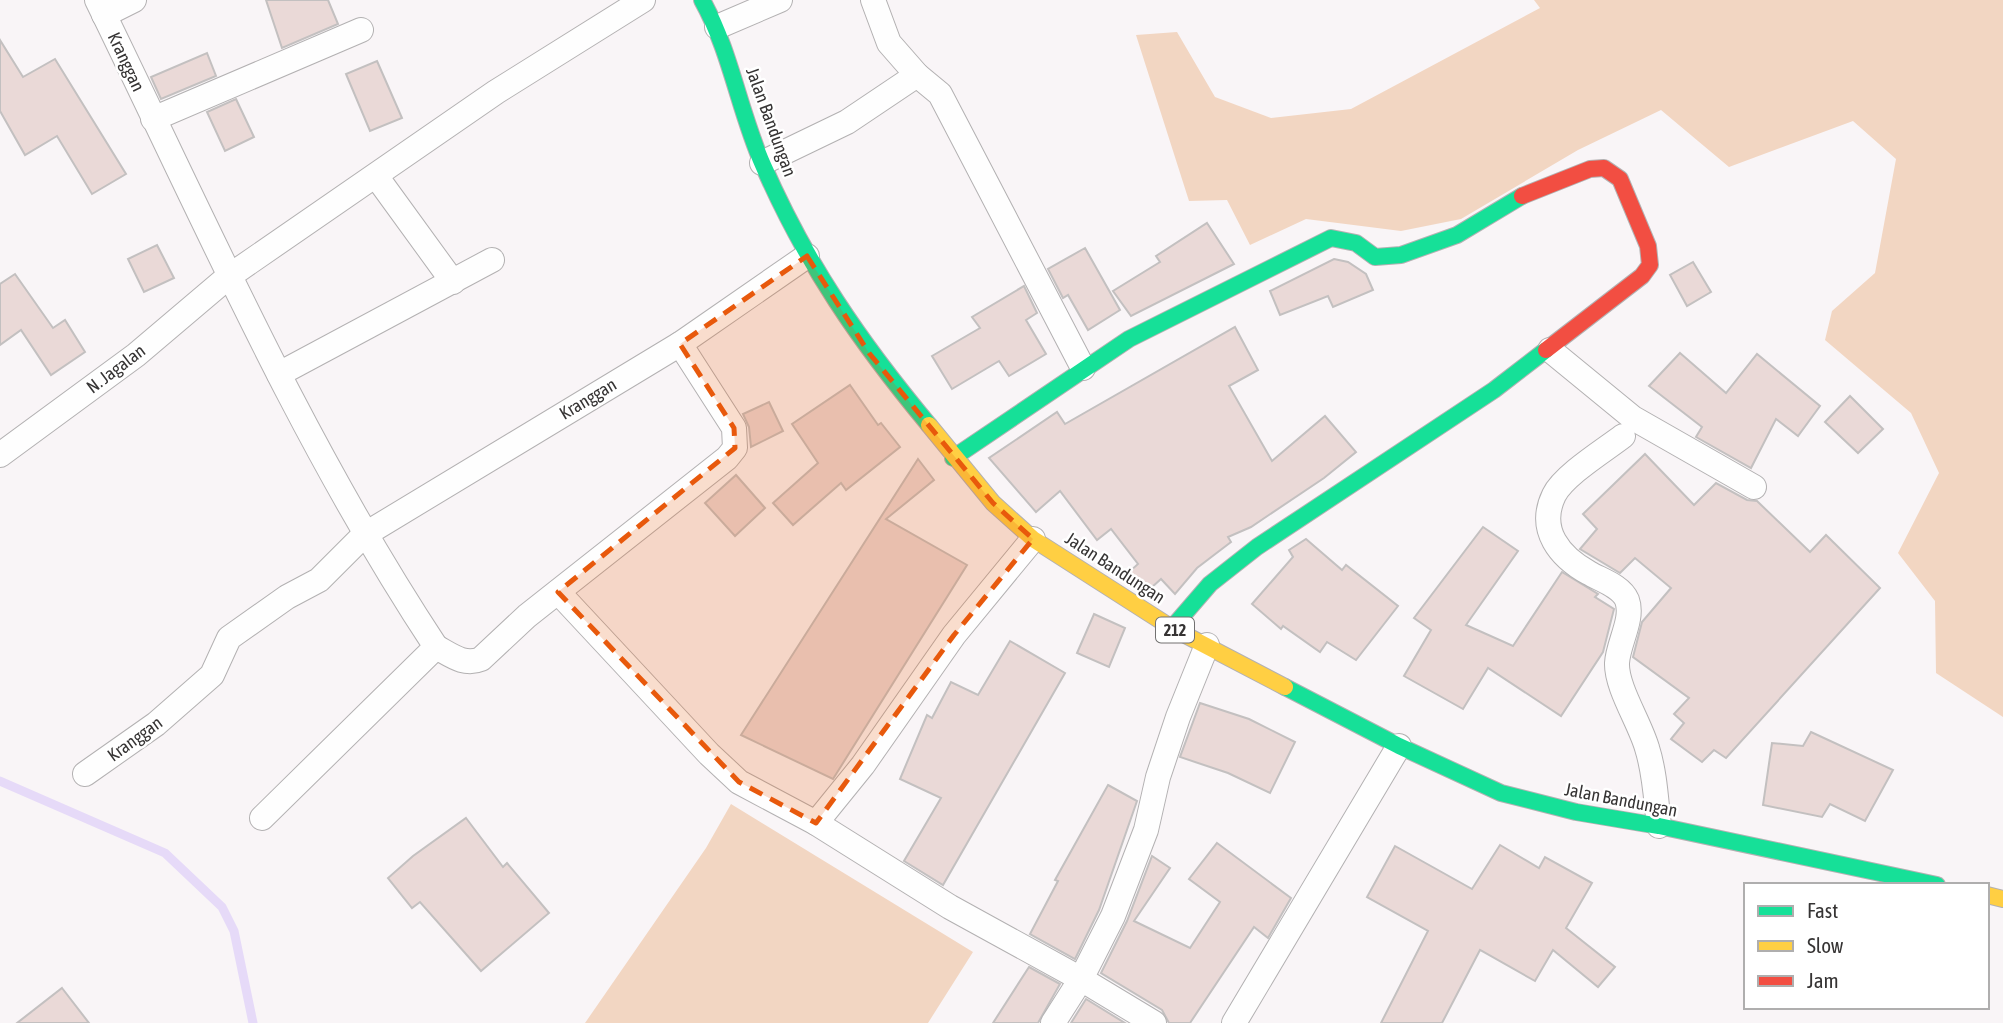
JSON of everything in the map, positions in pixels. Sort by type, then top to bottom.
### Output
[{"type":"main road","name":"Jalan Bandungan","points":[[702,0],[718,27],[762,163],[807,256],[869,354],[953,458],[1013,523],[1034,539],[1172,628],[1399,746],[1502,793],[1576,812],[1659,826],[1928,883]]},
{"type":"main road","points":[[953,458],[1129,339],[1331,238],[1356,243],[1375,257],[1401,255],[1457,235],[1515,198],[1590,169],[1604,168],[1619,179],[1648,247],[1650,265],[1642,276],[1494,390],[1258,547],[1210,584],[1172,628]]},
{"type":"street","points":[[100,7],[134,0]]},
{"type":"street","points":[[228,277],[462,115],[643,0]]},
{"type":"street","points":[[718,27],[780,0]]},
{"type":"street","points":[[873,0],[889,43],[917,75],[940,94],[1083,368]]},
{"type":"street","name":"Kranggan","points":[[100,7],[228,277],[364,534],[436,647]]},
{"type":"street","points":[[153,119],[361,30]]},
{"type":"street","points":[[762,163],[847,122],[917,75]]},
{"type":"street","points":[[376,176],[453,282]]},
{"type":"street","name":"Kranggan","points":[[85,774],[156,724],[212,675],[229,638],[287,597],[319,580],[364,534],[680,344],[807,256]]},
{"type":"street","points":[[279,374],[492,260]]},
{"type":"street","name":"N. Jagalan","points":[[0,455],[136,355],[228,277]]},
{"type":"street","points":[[262,818],[436,647],[471,663],[481,659],[558,592],[727,458],[735,448],[734,428],[680,344]]},
{"type":"street","points":[[1550,349],[1633,418],[1754,487]]},
{"type":"street","points":[[1623,436],[1568,480],[1555,495],[1551,535],[1557,550],[1570,563],[1620,590],[1627,600],[1627,620],[1618,670],[1651,761],[1659,826]]},
{"type":"street","points":[[816,824],[863,765],[954,635],[1034,539]]},
{"type":"street","points":[[558,592],[709,754],[739,782],[816,824],[950,907],[1082,979],[1154,1023]]},
{"type":"street","points":[[1053,1023],[1082,979],[1113,916],[1137,853],[1178,717],[1207,645]]},
{"type":"street","points":[[1234,1023],[1399,746]]},
{"type":"highlighted area","points":[[807,256],[869,353],[993,503],[1033,539],[954,635],[816,823],[739,782],[558,592],[735,448],[734,428],[680,344]]},
{"type":"shaded area","points":[[1534,0],[2003,0],[2003,717],[1936,673],[1935,601],[1898,553],[1939,473],[1911,413],[1825,340],[1832,311],[1875,273],[1896,159],[1853,121],[1729,167],[1661,110],[1578,150],[1461,219],[1401,231],[1306,219],[1250,245],[1227,200],[1189,201],[1136,35],[1177,32],[1215,97],[1271,118],[1351,109],[1540,8]]},
{"type":"shaded area","points":[[731,804],[973,952],[928,1023],[585,1023],[706,848]]},
{"type":"building","points":[[266,0],[328,0],[338,24],[282,48]]},
{"type":"building","points":[[0,40],[23,77],[55,59],[126,174],[92,194],[57,136],[25,155],[0,111]]},
{"type":"building","points":[[207,53],[216,76],[161,99],[151,77]]},
{"type":"building","points":[[377,61],[402,118],[370,131],[346,74]]},
{"type":"building","points":[[236,99],[254,137],[225,151],[207,112]]},
{"type":"building","points":[[1207,223],[1234,264],[1131,316],[1113,291],[1160,262],[1156,256]]},
{"type":"building","points":[[157,245],[174,278],[144,292],[128,259]]},
{"type":"building","points":[[1085,248],[1120,310],[1088,330],[1068,295],[1063,298],[1048,269]]},
{"type":"building","points":[[1334,259],[1348,262],[1366,274],[1373,290],[1333,307],[1328,296],[1280,315],[1270,291]]},
{"type":"building","points":[[1693,262],[1711,292],[1687,306],[1670,275]]},
{"type":"building","points":[[15,274],[53,328],[65,320],[85,352],[51,375],[21,330],[0,345],[0,284]]},
{"type":"building","points":[[1024,286],[1037,313],[1026,320],[1046,354],[1009,376],[999,361],[952,389],[932,356],[980,328],[972,317]]},
{"type":"building","points":[[1235,327],[1258,370],[1229,386],[1272,461],[1325,416],[1356,452],[1324,478],[1251,527],[1228,537],[1231,542],[1197,568],[1175,594],[1161,579],[1151,588],[1130,575],[1128,573],[1138,564],[1111,529],[1097,540],[1060,491],[1036,512],[989,458],[1057,412],[1065,424]]},
{"type":"building","points":[[1680,353],[1726,393],[1757,354],[1820,406],[1798,436],[1776,419],[1751,468],[1696,437],[1702,427],[1649,386]]},
{"type":"building","points":[[850,385],[878,425],[881,423],[900,447],[846,490],[841,483],[793,525],[773,503],[818,463],[792,424]]},
{"type":"building","points":[[1850,396],[1883,429],[1858,453],[1825,422]]},
{"type":"building","points":[[769,402],[783,431],[751,447],[749,427],[743,414]]},
{"type":"building","points":[[1645,454],[1694,505],[1716,483],[1747,500],[1757,501],[1810,552],[1826,535],[1880,588],[1726,758],[1714,750],[1702,762],[1671,739],[1684,723],[1674,714],[1689,698],[1633,657],[1642,622],[1671,588],[1635,558],[1620,573],[1580,549],[1597,529],[1583,514]]},
{"type":"building","points":[[918,459],[934,480],[886,519],[967,565],[833,779],[741,735]]},
{"type":"building","points":[[736,475],[765,508],[735,536],[705,503]]},
{"type":"building","points":[[1483,527],[1518,551],[1466,625],[1513,646],[1562,572],[1598,594],[1595,597],[1614,609],[1603,652],[1561,716],[1488,668],[1463,709],[1404,676],[1431,630],[1414,618]]},
{"type":"building","points":[[1306,539],[1342,570],[1346,565],[1398,606],[1356,660],[1327,642],[1320,652],[1283,626],[1281,629],[1252,604],[1293,557],[1289,550]]},
{"type":"building","points":[[1094,614],[1125,628],[1109,667],[1077,653]]},
{"type":"building","points":[[1010,641],[1065,673],[943,885],[904,861],[941,798],[900,779],[927,715],[932,718],[951,682],[978,695]]},
{"type":"building","points":[[1200,703],[1249,719],[1295,742],[1270,793],[1228,773],[1180,757]]},
{"type":"building","points":[[1811,732],[1893,770],[1865,821],[1830,804],[1822,817],[1763,805],[1772,743],[1803,746]]},
{"type":"building","points":[[1108,785],[1137,801],[1099,910],[1075,959],[1030,934],[1058,881],[1055,880]]},
{"type":"building","points":[[466,818],[503,867],[507,863],[549,913],[481,971],[420,902],[412,908],[388,878],[413,856]]},
{"type":"building","points":[[1217,843],[1291,898],[1268,938],[1254,927],[1190,1023],[1169,1023],[1162,1010],[1101,973],[1127,921],[1152,856],[1170,868],[1134,921],[1190,948],[1220,902],[1189,879]]},
{"type":"building","points":[[1500,845],[1539,868],[1545,857],[1592,883],[1566,928],[1615,967],[1598,987],[1553,950],[1535,981],[1480,950],[1442,1023],[1381,1023],[1428,931],[1367,897],[1395,846],[1472,889]]},
{"type":"building","points":[[1029,967],[1060,984],[1038,1023],[993,1023]]},
{"type":"building","points":[[62,988],[89,1023],[17,1023]]},
{"type":"building","points":[[1086,999],[1125,1023],[1071,1023]]},
{"type":"waterway","points":[[0,781],[165,853],[222,907],[234,931],[253,1023]]},
{"type":"traffic: fast","points":[[702,0],[720,40],[763,165],[797,236],[857,332],[929,425]]},
{"type":"traffic: fast","points":[[953,458],[1129,339],[1331,238],[1356,243],[1375,257],[1401,255],[1457,235],[1522,196]]},
{"type":"traffic: fast","points":[[1172,628],[1210,584],[1257,547],[1494,390],[1546,350]]},
{"type":"traffic: fast","points":[[1285,687],[1399,746],[1501,793],[1576,812],[1659,826],[1928,883]]},
{"type":"traffic: slow","points":[[929,425],[993,503],[1033,539],[1172,628],[1285,687]]},
{"type":"traffic: slow","points":[[1989,896],[2003,899]]},
{"type":"traffic: jam","points":[[1522,196],[1590,169],[1604,168],[1620,179],[1648,246],[1650,265],[1642,276],[1546,350]]}]
